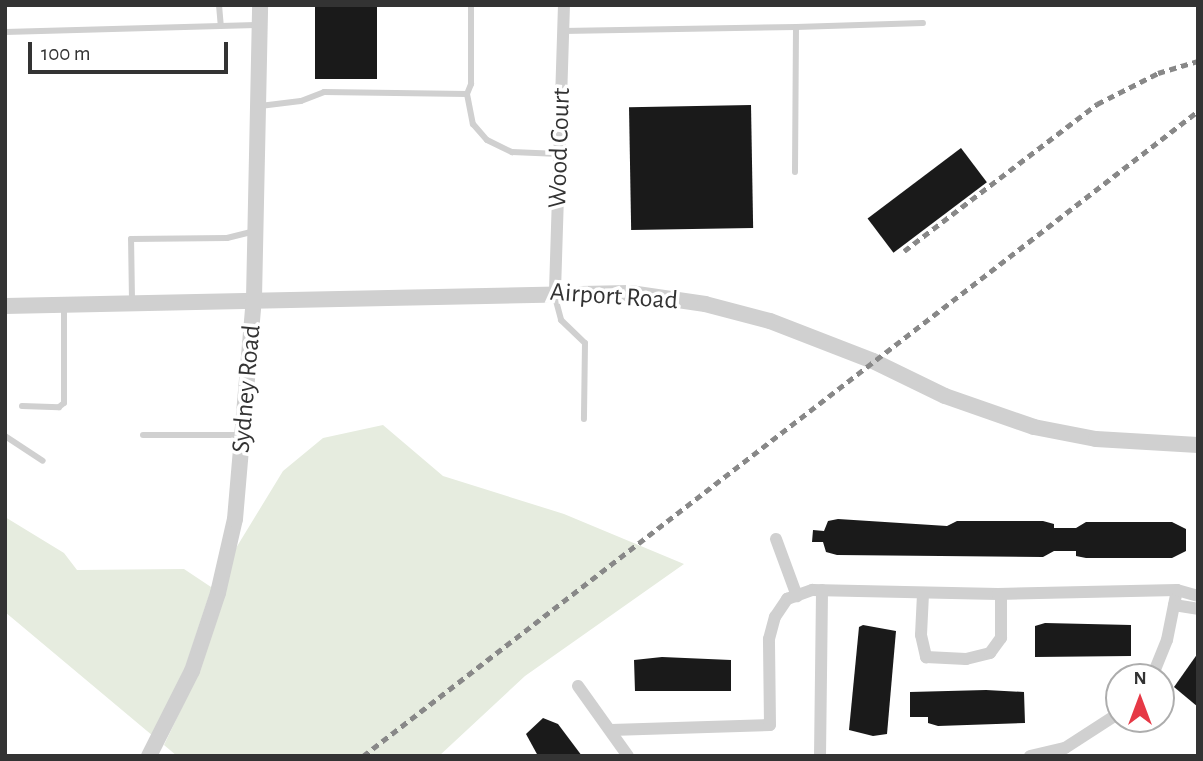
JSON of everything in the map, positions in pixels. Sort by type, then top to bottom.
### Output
[{"type":"street","name":"Sydney Road","points":[[149,756],[192,671],[218,593],[235,519],[254,298],[260,5]]},
{"type":"street","name":"Wood Court","points":[[555,291],[564,5]]},
{"type":"street","name":"Airport Road","points":[[5,306],[132,300],[555,291],[630,293],[705,304],[770,321],[873,362],[945,396],[1034,426],[1096,439],[1198,445]]},
{"type":"street","points":[[776,539],[797,596]]},
{"type":"street","points":[[820,756],[822,590]]},
{"type":"street","points":[[611,730],[770,725],[769,639],[775,617],[787,599],[822,590],[923,594],[1177,590],[1198,597]]},
{"type":"street","points":[[1156,663],[1177,590]]},
{"type":"street","points":[[923,594],[921,635],[926,657],[966,659],[990,653],[1001,638],[1002,594]]},
{"type":"street","points":[[1174,606],[1198,609]]},
{"type":"street","points":[[578,686],[628,756]]},
{"type":"street","points":[[1030,756],[1065,748],[1105,722]]},
{"type":"lane","points":[[219,5],[221,26]]},
{"type":"lane","points":[[471,5],[467,94],[473,124],[488,140],[512,152],[559,154]]},
{"type":"lane","points":[[563,31],[923,23]]},
{"type":"lane","points":[[5,32],[260,25]]},
{"type":"lane","points":[[795,172],[796,27]]},
{"type":"lane","points":[[258,106],[301,101],[324,92],[467,94]]},
{"type":"lane","points":[[132,300],[131,239],[228,238],[255,231]]},
{"type":"lane","points":[[555,291],[561,320],[585,343],[584,419]]},
{"type":"lane","points":[[22,406],[59,407],[64,403],[64,302]]},
{"type":"lane","points":[[143,435],[244,435]]},
{"type":"lane","points":[[5,436],[43,461]]},
{"type":"shaded area","points":[[383,425],[443,476],[564,514],[684,564],[525,676],[439,756],[177,756],[164,745],[198,674],[236,548],[283,471],[323,438]]},
{"type":"shaded area","points":[[5,517],[64,553],[77,570],[184,569],[211,587],[213,584],[185,668],[153,736],[5,612]]},
{"type":"building","points":[[315,5],[377,5],[377,79],[315,79]]},
{"type":"building","points":[[751,105],[753,228],[631,230],[629,107]]},
{"type":"building","points":[[961,148],[987,182],[893,253],[868,218]]},
{"type":"building","points":[[838,519],[947,526],[957,521],[1043,521],[1054,524],[1054,528],[1076,528],[1086,522],[1172,522],[1186,529],[1186,551],[1172,558],[1086,558],[1076,556],[1076,551],[1054,551],[1043,557],[837,555],[826,552],[823,542],[812,542],[813,530],[824,531],[828,521]]},
{"type":"building","points":[[1045,623],[1131,625],[1131,656],[1035,657],[1035,626]]},
{"type":"building","points":[[863,625],[896,631],[887,734],[873,736],[849,730],[859,627]]},
{"type":"building","points":[[1198,653],[1198,707],[1175,686]]},
{"type":"building","points":[[662,657],[731,660],[731,691],[635,691],[634,660]]},
{"type":"building","points":[[910,692],[1024,692],[1025,723],[938,726],[928,723],[928,717],[910,717]]},
{"type":"building","points":[[543,718],[558,724],[582,756],[538,756],[526,734]]},
{"type":"railway","points":[[904,251],[1097,104],[1158,73],[1198,61]]},
{"type":"railway","points":[[363,756],[1198,111]]}]
